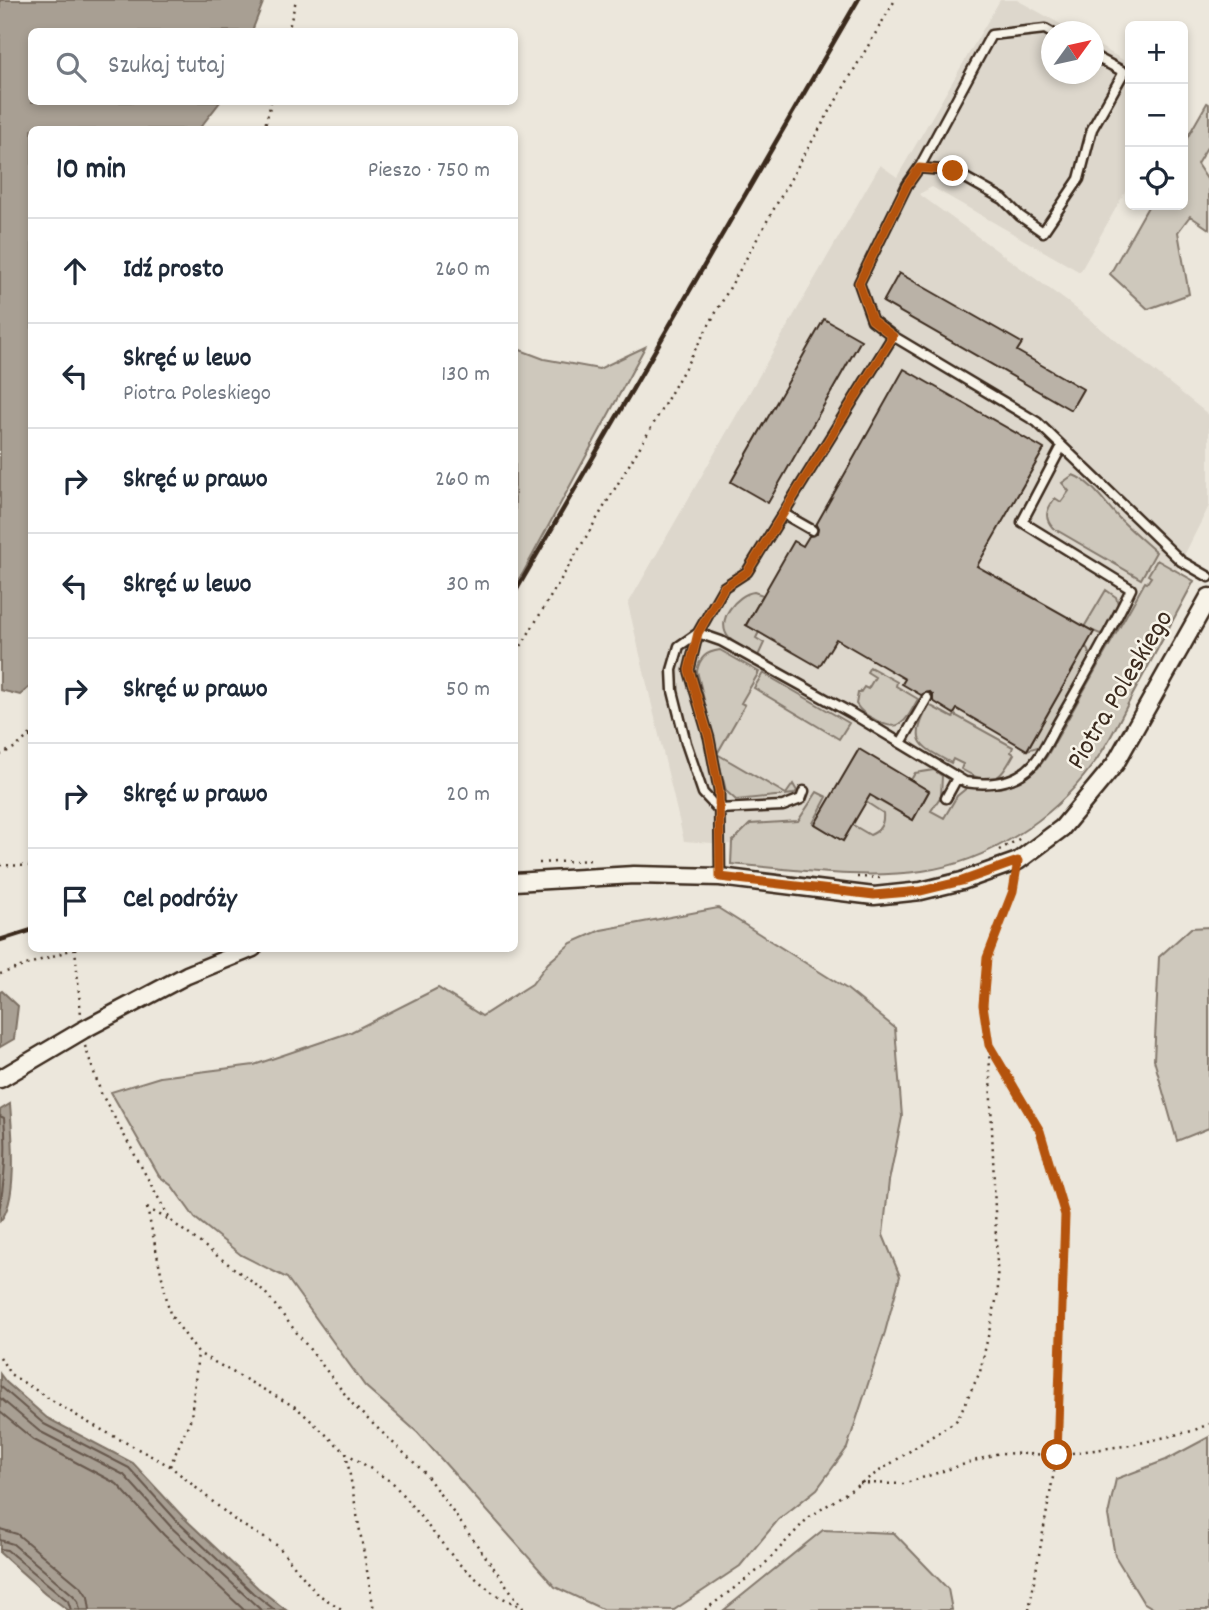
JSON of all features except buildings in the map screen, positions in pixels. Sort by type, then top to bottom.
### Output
[{"type":"street","name":"Piotra Poleskiego","points":[[518,882],[634,875],[720,877],[874,895],[921,891],[962,881],[1018,861],[1062,828],[1115,764],[1209,597]]},
{"type":"street","points":[[0,1079],[83,1030],[187,975],[243,952]]},
{"type":"lane","points":[[1041,29],[991,35],[919,168],[907,185],[859,283],[872,320],[893,336],[1037,422],[1181,561],[1209,577]]},
{"type":"lane","points":[[919,168],[953,171],[1003,199],[1020,216],[1043,232],[1079,179],[1092,129],[1124,72],[1104,61]]},
{"type":"lane","points":[[720,877],[719,790],[709,738],[689,670],[698,633],[724,587],[747,572],[893,336]]},
{"type":"lane","points":[[698,633],[721,641],[851,713],[965,782],[983,785],[999,782],[1027,770],[1042,750],[1102,647],[1131,589],[1022,522],[1062,446]]},
{"type":"lane","points":[[784,514],[813,530]]},
{"type":"lane","points":[[698,633],[679,646],[672,670],[673,691],[686,743],[703,793],[718,809],[783,806],[801,799],[804,791]]},
{"type":"lane","points":[[901,743],[927,698]]},
{"type":"lane","points":[[946,798],[957,778]]},
{"type":"path","points":[[289,28],[296,0]]},
{"type":"path","points":[[518,651],[654,423],[895,0]]},
{"type":"path","points":[[265,126],[270,105]]},
{"type":"path","points":[[0,755],[28,737]]},
{"type":"path","points":[[997,851],[1027,833]]},
{"type":"path","points":[[540,863],[601,860]]},
{"type":"path","points":[[705,1610],[761,1568],[808,1518],[957,1420],[980,1372],[998,1292],[989,1045],[983,1005],[987,958],[1013,891],[1018,861]]},
{"type":"path","points":[[0,865],[28,866]]},
{"type":"path","points":[[858,877],[884,878]]},
{"type":"path","points":[[0,974],[67,952]]},
{"type":"path","points":[[76,952],[85,1048],[101,1093],[171,1221]]},
{"type":"path","points":[[989,1045],[1040,1131],[1065,1215],[1057,1455],[1029,1610]]},
{"type":"path","points":[[148,1208],[171,1221],[264,1291],[355,1407],[423,1471],[526,1609],[493,1594],[458,1563],[393,1483],[346,1452],[297,1408],[198,1353],[170,1314],[148,1208]]},
{"type":"path","points":[[170,1466],[191,1418],[198,1353]]},
{"type":"path","points":[[0,1357],[10,1374],[87,1422],[170,1466],[237,1522],[278,1546],[316,1594],[343,1610]]},
{"type":"path","points":[[860,1483],[903,1484],[999,1453],[1057,1455],[1131,1445],[1192,1431],[1209,1424]]},
{"type":"path","points":[[346,1452],[374,1610]]},
{"type":"shaded area","points":[[1000,0],[1017,0],[1055,21],[1041,21],[1041,84],[1104,84],[1104,49],[1125,61],[1125,192],[1080,272],[932,187],[919,194],[1069,303],[1209,415],[1209,506],[1087,748],[893,856],[684,841],[628,604],[880,165],[897,177]]},
{"type":"shaded area","points":[[1207,103],[1209,104],[1209,144],[1197,164],[1209,182],[1209,229],[1190,216],[1178,232],[1189,294],[1148,309],[1110,274],[1146,210],[1188,210],[1188,136]]},
{"type":"shaded area","points":[[645,347],[518,580],[518,349],[544,359],[599,369]]},
{"type":"shaded area","points":[[1073,475],[1093,489],[1122,521],[1156,552],[1141,579],[1050,524],[1047,513],[1050,506],[1055,498],[1061,502],[1069,491],[1062,483]]},
{"type":"shaded area","points":[[1157,560],[1194,581],[1103,750],[1057,804],[1017,836],[971,858],[922,871],[851,874],[731,864],[732,842],[750,824],[798,821],[817,792],[827,797],[813,823],[827,831],[853,825],[870,835],[879,829],[883,817],[883,813],[866,802],[872,791],[876,799],[913,820],[929,791],[911,780],[915,773],[934,770],[942,776],[941,796],[931,811],[944,818],[957,796],[968,787],[1000,788],[1015,783],[1038,768],[1145,582],[1151,577],[1148,575]]},
{"type":"shaded area","points":[[1106,590],[1116,597],[1118,604],[1105,631],[1100,634],[1084,627]]},
{"type":"shaded area","points":[[754,592],[763,595],[746,625],[759,632],[756,638],[764,643],[758,656],[729,638],[724,624],[735,603]]},
{"type":"shaded area","points":[[1086,646],[1090,656],[1038,747],[1027,750]]},
{"type":"shaded area","points":[[720,650],[759,672],[741,703],[745,705],[717,754],[697,671],[704,656]]},
{"type":"shaded area","points":[[870,667],[897,682],[896,686],[918,699],[906,719],[896,726],[883,724],[864,713],[856,704],[858,693],[864,687],[868,689],[875,677],[867,672]]},
{"type":"shaded area","points":[[763,673],[849,723],[839,739],[754,688]]},
{"type":"shaded area","points":[[929,705],[953,718],[955,715],[1013,747],[1011,752],[1014,754],[1003,771],[993,779],[980,778],[961,769],[963,764],[953,759],[951,763],[924,746],[919,735]]},
{"type":"shaded area","points":[[717,754],[786,794],[793,784],[797,791],[794,794],[736,800],[726,791]]},
{"type":"shaded area","points":[[718,908],[847,989],[895,1028],[902,1117],[889,1181],[883,1235],[900,1276],[885,1332],[847,1448],[817,1489],[778,1520],[740,1566],[674,1610],[602,1609],[555,1587],[418,1433],[365,1386],[287,1278],[241,1255],[195,1218],[172,1186],[159,1176],[111,1092],[160,1077],[254,1065],[351,1032],[438,988],[482,1016],[532,984],[548,963],[571,943],[601,930]]},
{"type":"shaded area","points":[[1209,927],[1209,1128],[1177,1141],[1154,1060],[1159,957],[1191,928]]},
{"type":"shaded area","points":[[1209,1437],[1209,1610],[1156,1610],[1143,1602],[1115,1556],[1108,1515],[1116,1479],[1166,1460]]},
{"type":"shaded area","points":[[823,1530],[894,1533],[948,1589],[952,1610],[724,1610]]},
{"type":"water","points":[[0,0],[264,0],[253,28],[28,28],[28,105],[218,105],[201,126],[28,126],[28,688],[20,695],[0,690]]},
{"type":"water","points":[[0,992],[18,1006],[14,1039],[0,1047]]},
{"type":"water","points":[[10,1104],[12,1182],[6,1211],[0,1221],[0,1110]]},
{"type":"water","points":[[0,1374],[47,1418],[133,1463],[183,1517],[258,1588],[286,1610],[68,1610],[45,1593],[0,1553]]},
{"type":"railway","points":[[518,587],[858,0]]},
{"type":"railway","points":[[0,940],[28,931]]},
{"type":"route","points":[[953,171],[919,168],[907,185],[859,283],[872,320],[893,336],[747,572],[724,587],[698,633],[689,670],[709,738],[719,790],[720,877],[874,895],[921,891],[962,881],[1018,861],[1013,891],[987,958],[983,1005],[989,1045],[1040,1131],[1065,1215],[1057,1455]]}]
